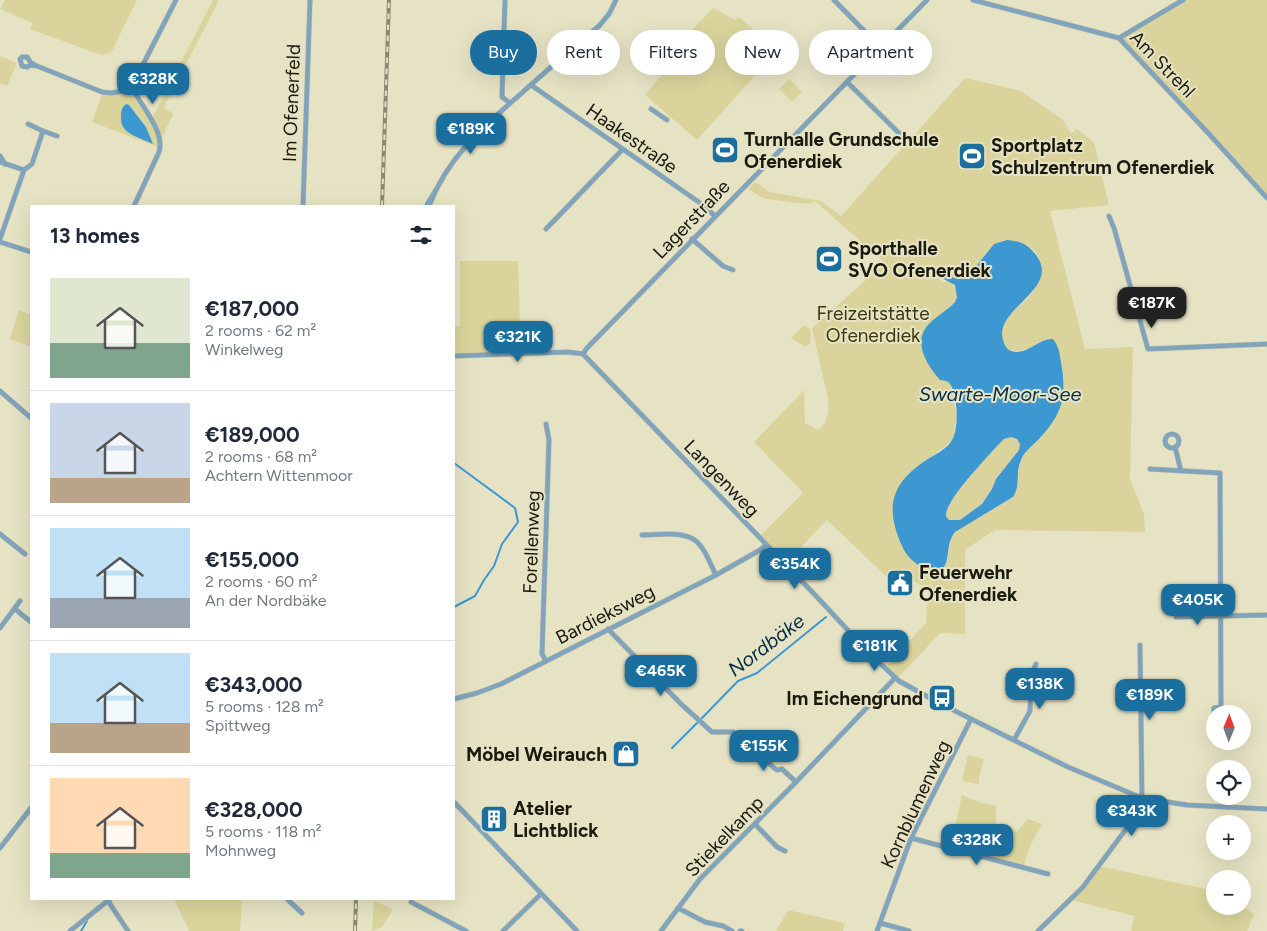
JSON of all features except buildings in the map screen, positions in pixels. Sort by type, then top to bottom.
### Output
[{"type":"street","points":[[130,90],[176,0]]},
{"type":"street","name":"Im Ofenerfeld","points":[[303,205],[310,0]]},
{"type":"street","points":[[505,0],[502,97],[510,103]]},
{"type":"street","points":[[429,205],[440,182],[463,149],[480,130],[604,20],[616,0]]},
{"type":"street","points":[[834,0],[863,30]]},
{"type":"street","name":"Lagerstraße","points":[[898,30],[927,0]]},
{"type":"street","name":"Am Strehl","points":[[973,0],[1119,38],[1267,198]]},
{"type":"street","points":[[1119,38],[1183,0]]},
{"type":"street","points":[[37,66],[107,93],[130,90],[135,94],[156,129],[161,143],[159,152],[134,205]]},
{"type":"street","name":"Lagerstraße","points":[[584,354],[601,333],[854,75]]},
{"type":"street","points":[[847,82],[903,137]]},
{"type":"street","name":"Haakestraße","points":[[531,85],[703,205],[715,216]]},
{"type":"street","points":[[651,109],[667,120]]},
{"type":"street","points":[[28,124],[57,136]]},
{"type":"street","points":[[30,252],[0,240],[24,170],[32,164],[44,131]]},
{"type":"street","points":[[546,229],[622,150]]},
{"type":"street","points":[[0,156],[2,163],[24,170]]},
{"type":"street","points":[[1110,216],[1148,349],[1267,344]]},
{"type":"street","points":[[692,239],[723,266],[733,270]]},
{"type":"street","points":[[455,356],[568,352],[584,354]]},
{"type":"street","name":"Langenweg","points":[[584,354],[847,631],[895,678],[922,694],[1089,777],[1142,798],[1187,805],[1267,809]]},
{"type":"street","points":[[0,391],[30,417]]},
{"type":"street","name":"Forellenweg","points":[[546,424],[549,440],[542,654],[546,660]]},
{"type":"street","points":[[1175,447],[1181,471]]},
{"type":"street","points":[[1150,469],[1220,473],[1220,705]]},
{"type":"street","points":[[0,534],[25,554]]},
{"type":"street","points":[[642,535],[683,535],[694,539],[716,575]]},
{"type":"street","name":"Bardieksweg","points":[[455,698],[477,693],[499,685],[716,575],[766,545]]},
{"type":"street","points":[[0,628],[20,601]]},
{"type":"street","points":[[14,609],[30,621]]},
{"type":"street","points":[[1176,617],[1267,615]]},
{"type":"street","points":[[608,629],[681,704],[712,732],[733,732],[736,737]]},
{"type":"street","points":[[1038,931],[1084,886],[1129,825],[1140,805],[1142,798],[1140,645]]},
{"type":"street","points":[[1014,740],[1030,710],[1031,675],[1036,664]]},
{"type":"street","name":"Stiekelkamp","points":[[661,931],[700,879],[895,678]]},
{"type":"street","name":"Kornblumenweg","points":[[877,931],[911,838],[971,719]]},
{"type":"street","points":[[748,742],[774,768],[777,770],[782,769],[796,782]]},
{"type":"street","points":[[455,803],[577,931]]},
{"type":"street","points":[[0,848],[30,809]]},
{"type":"street","points":[[755,824],[777,846],[786,851]]},
{"type":"street","points":[[911,838],[1048,874]]},
{"type":"street","points":[[503,931],[541,894]]},
{"type":"street","points":[[70,931],[109,900],[128,931]]},
{"type":"street","points":[[288,900],[302,913]]},
{"type":"street","points":[[411,902],[466,931]]},
{"type":"street","points":[[678,908],[705,922],[723,926],[732,931]]},
{"type":"street","points":[[880,923],[909,931]]},
{"type":"green space","points":[[5,0],[137,0],[111,53],[101,55],[30,29],[32,23],[0,9]]},
{"type":"green space","points":[[213,0],[219,0],[164,107],[173,114],[161,140],[151,120]]},
{"type":"green space","points":[[1183,0],[1267,0],[1267,198],[1122,40],[1121,36]]},
{"type":"green space","points":[[713,8],[735,20],[739,17],[754,30],[725,30],[725,75],[755,75],[697,140],[645,95],[662,75],[715,75],[715,30],[692,30]]},
{"type":"green space","points":[[0,56],[17,63],[7,86],[0,83]]},
{"type":"green space","name":"Freizeitstätte Ofenerdiek","points":[[965,78],[1021,91],[1063,120],[1071,133],[1077,129],[1094,142],[1109,205],[1050,211],[1085,349],[1133,347],[1130,479],[1144,514],[1145,532],[995,530],[965,550],[965,634],[940,633],[897,679],[885,668],[926,623],[928,589],[901,574],[892,582],[827,520],[787,562],[761,535],[803,493],[754,442],[804,390],[805,423],[818,430],[824,424],[828,412],[828,399],[812,328],[885,263],[815,201],[809,204],[765,199],[748,189],[755,182],[770,192],[821,201],[841,216]],"holes":[[[1007,240],[1024,244],[1035,251],[1040,263],[1039,271],[1034,291],[1006,321],[1002,329],[1002,339],[1006,346],[1014,351],[1029,348],[1039,343],[1059,352],[1064,379],[1064,397],[1020,461],[1015,494],[1012,498],[956,531],[951,539],[947,561],[908,474],[952,441],[957,416],[951,385],[946,381],[938,316],[953,304],[957,295],[953,284],[947,279],[945,283],[929,271],[912,263],[959,279],[969,275],[994,244]]]},
{"type":"green space","points":[[789,79],[802,92],[792,102],[779,89]]},
{"type":"green space","points":[[129,93],[155,129],[159,143],[157,147],[92,122],[102,95]]},
{"type":"green space","points":[[460,261],[518,261],[521,354],[455,356],[455,326],[460,326]]},
{"type":"green space","points":[[19,310],[30,315],[30,347],[10,339]]},
{"type":"green space","points":[[804,325],[811,330],[810,344],[805,347],[791,338]]},
{"type":"green space","points":[[1011,437],[1017,439],[1020,444],[1019,450],[996,479],[982,504],[960,520],[949,520],[946,516],[947,509],[959,490],[998,445],[1004,439]]},
{"type":"green space","points":[[968,755],[984,759],[979,784],[962,781]]},
{"type":"green space","points":[[962,795],[978,802],[996,806],[996,826],[1017,832],[1028,819],[1042,824],[1031,844],[1023,867],[950,849]]},
{"type":"green space","points":[[1099,866],[1206,889],[1206,915],[1251,915],[1251,912],[1254,914],[1247,931],[1131,931],[1134,916],[1070,900]]},
{"type":"green space","points":[[174,900],[242,900],[240,931],[189,931]]},
{"type":"green space","points":[[374,901],[393,909],[382,927],[372,931]]},
{"type":"green space","points":[[788,910],[845,923],[843,931],[776,931]]},
{"type":"water","points":[[126,104],[129,105],[146,127],[153,144],[132,135],[124,128],[121,114]]},
{"type":"water","name":"Swarte-Moor-See","points":[[1007,240],[1023,244],[1036,255],[1042,267],[1040,278],[1034,289],[1008,318],[1003,329],[1003,340],[1009,350],[1021,352],[1042,341],[1053,339],[1058,349],[1062,368],[1062,399],[1057,416],[1052,424],[1022,457],[1018,470],[1017,488],[1013,497],[955,532],[950,542],[944,567],[938,571],[933,571],[919,565],[904,550],[896,532],[893,519],[895,496],[899,486],[916,468],[948,446],[956,428],[956,404],[953,389],[948,382],[940,380],[931,368],[924,354],[921,339],[928,325],[955,302],[957,297],[955,285],[929,271],[959,279],[969,275],[994,244]],"holes":[[[1011,437],[1017,439],[1020,444],[1019,450],[996,479],[982,504],[960,520],[949,520],[946,516],[947,509],[967,480],[1004,439]]]},
{"type":"waterway","points":[[426,205],[434,190]]},
{"type":"waterway","points":[[455,464],[515,508],[518,522],[502,544],[494,566],[475,596],[455,606]]},
{"type":"waterway","name":"Nordbäke","points":[[702,718],[738,681],[757,673],[826,617]]},
{"type":"waterway","name":"Nordbäke","points":[[672,748],[698,722]]},
{"type":"waterway","points":[[81,931],[87,921]]},
{"type":"railway","points":[[382,205],[389,0]]},
{"type":"railway","points":[[355,931],[356,900]]},
{"type":"place","name":"Turnhalle Grundschule Ofenerdiek","points":[[725,150]]},
{"type":"place","name":"Sportplatz Schulzentrum Ofenerdiek","points":[[972,156]]},
{"type":"place","name":"Sporthalle SVO Ofenerdiek","points":[[829,259]]},
{"type":"place","name":"Feuerwehr Ofenerdiek","points":[[900,583]]},
{"type":"place","name":"Im Eichengrund","points":[[942,698]]},
{"type":"place","name":"Möbel Weirauch","points":[[626,754]]},
{"type":"place","name":"Atelier Lichtblick","points":[[494,819]]}]
